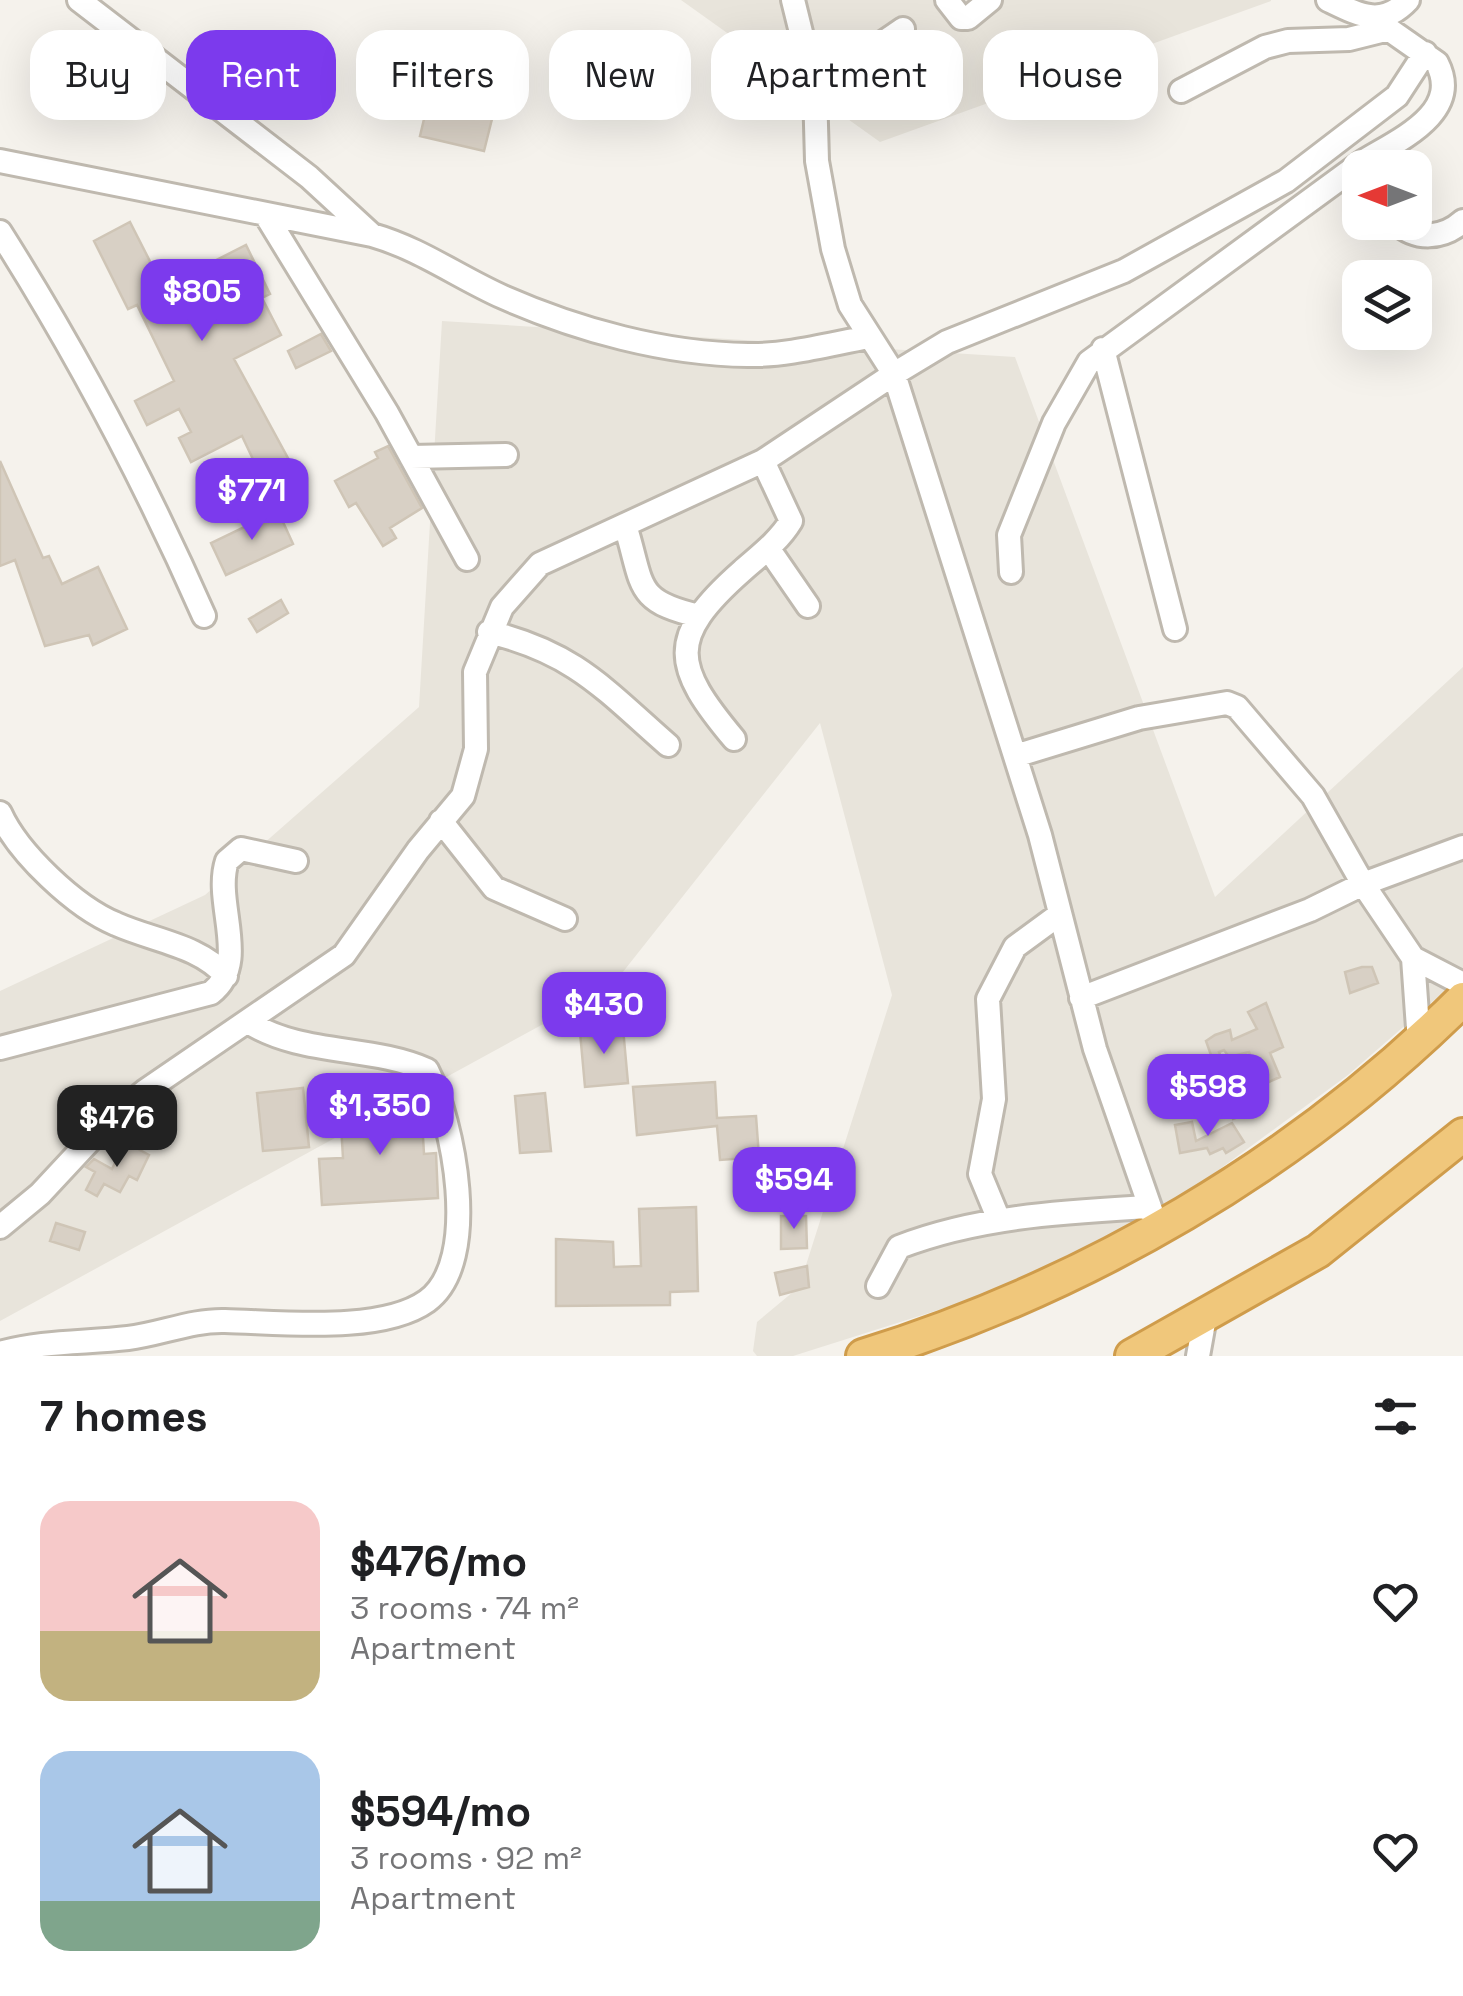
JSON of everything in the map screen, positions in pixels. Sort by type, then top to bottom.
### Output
[{"type":"highway","points":[[863,1356],[942,1331],[1087,1268],[1154,1218],[1281,1150],[1420,1042],[1463,999]]},
{"type":"highway","points":[[1132,1356],[1206,1318],[1318,1251],[1463,1135]]},
{"type":"street","points":[[79,0],[310,177],[372,235]]},
{"type":"street","points":[[793,0],[801,30]]},
{"type":"street","points":[[947,0],[961,18],[968,18],[990,0]]},
{"type":"street","points":[[1012,572],[1008,535],[1054,423],[1081,372],[1102,349],[1361,163],[1404,140],[1437,109],[1444,90],[1437,63],[1382,24],[1328,0]]},
{"type":"street","points":[[1181,91],[1265,47],[1288,41],[1350,39],[1382,24],[1408,0]]},
{"type":"street","points":[[0,1227],[40,1194],[108,1121],[344,955],[463,796],[473,773],[475,672],[490,632],[510,597],[540,564],[763,462],[947,342],[1124,272],[1286,181],[1397,96],[1425,53]]},
{"type":"street","points":[[816,120],[817,161],[833,249],[850,305],[894,374],[1015,756],[1082,998],[1154,1218],[998,1220],[899,1247],[878,1286]]},
{"type":"street","points":[[1401,150],[1404,140]]},
{"type":"street","points":[[0,161],[372,235],[409,246],[488,290],[566,323],[636,340],[747,355],[869,338]]},
{"type":"street","points":[[267,217],[411,457],[466,559]]},
{"type":"street","points":[[1432,236],[1449,232],[1463,221]]},
{"type":"street","points":[[0,232],[46,302],[118,434],[204,616]]},
{"type":"street","points":[[1102,349],[1174,629]]},
{"type":"street","points":[[411,457],[506,455]]},
{"type":"street","points":[[734,739],[705,704],[686,668],[688,636],[720,590],[768,548],[791,521],[763,462]]},
{"type":"street","points":[[625,525],[650,599],[665,608],[700,616]]},
{"type":"street","points":[[768,548],[808,606]]},
{"type":"street","points":[[490,632],[539,644],[566,658],[668,745]]},
{"type":"street","points":[[1015,756],[1139,718],[1227,703],[1237,708],[1313,796],[1413,958],[1420,1042]]},
{"type":"street","points":[[0,813],[21,848],[86,907],[113,923],[207,956],[226,976]]},
{"type":"street","points":[[440,822],[494,888],[566,919]]},
{"type":"street","points":[[1082,998],[1463,847]]},
{"type":"street","points":[[0,1048],[210,992],[226,976],[230,962],[223,892],[227,860],[242,849],[296,860]]},
{"type":"street","points":[[998,1220],[980,1174],[994,1099],[988,999],[1015,947],[1060,914]]},
{"type":"street","points":[[1413,958],[1463,984]]},
{"type":"street","points":[[0,1353],[23,1346],[142,1336],[224,1320],[263,1325],[368,1318],[411,1310],[430,1299],[442,1284],[457,1242],[457,1189],[448,1118],[428,1070],[404,1060],[312,1045],[248,1022]]},
{"type":"street","points":[[1198,1356],[1206,1318]]},
{"type":"shaded area","points":[[681,0],[1271,0],[1158,42],[1158,30],[983,30],[983,105],[963,112],[963,30],[723,30]]},
{"type":"shaded area","points":[[849,120],[941,120],[880,142]]},
{"type":"shaded area","points":[[442,321],[1015,357],[1215,897],[1463,667],[1463,975],[1348,1075],[1153,1218],[973,1299],[793,1356],[757,1356],[753,1351],[757,1322],[799,1287],[892,995],[820,723],[611,987],[0,1321],[0,991],[205,895],[419,707]]},
{"type":"building","points":[[424,120],[492,120],[484,151],[420,136]]},
{"type":"building","points":[[130,222],[163,287],[246,245],[270,294],[262,298],[281,335],[234,359],[289,460],[260,474],[242,436],[191,462],[179,438],[191,432],[179,409],[147,425],[135,401],[174,381],[137,305],[128,309],[94,241]]},
{"type":"building","points":[[321,334],[331,351],[296,368],[288,351]]},
{"type":"building","points":[[388,446],[422,508],[390,528],[396,538],[383,546],[356,503],[349,507],[335,481],[378,458],[375,452]]},
{"type":"building","points":[[0,461],[43,558],[49,556],[62,584],[98,567],[127,629],[93,645],[89,635],[45,646],[15,560],[0,566]]},
{"type":"building","points":[[278,511],[293,544],[226,575],[211,543]]},
{"type":"building","points":[[281,600],[288,613],[257,632],[249,619]]},
{"type":"building","points":[[1372,967],[1378,983],[1350,993],[1345,972]]},
{"type":"building","points":[[1266,1003],[1283,1047],[1270,1053],[1280,1077],[1262,1085],[1249,1052],[1229,1057],[1224,1050],[1219,1052],[1244,1115],[1233,1119],[1219,1082],[1205,1086],[1195,1061],[1211,1055],[1206,1041],[1215,1035],[1230,1030],[1232,1040],[1257,1029],[1248,1012]]},
{"type":"building","points":[[623,1028],[628,1083],[585,1087],[580,1032]]},
{"type":"building","points":[[715,1082],[717,1118],[756,1116],[759,1157],[720,1160],[717,1126],[637,1135],[633,1087]]},
{"type":"building","points":[[303,1088],[309,1147],[263,1151],[257,1093]]},
{"type":"building","points":[[545,1093],[551,1151],[520,1153],[515,1096]]},
{"type":"building","points":[[421,1103],[424,1154],[436,1153],[438,1198],[322,1205],[319,1159],[343,1158],[340,1107]]},
{"type":"building","points":[[1192,1122],[1196,1141],[1232,1123],[1244,1142],[1226,1153],[1223,1148],[1210,1154],[1207,1148],[1180,1153],[1175,1125]]},
{"type":"building","points":[[125,1142],[149,1155],[137,1180],[129,1176],[120,1192],[104,1184],[97,1196],[86,1190],[95,1172],[86,1167],[94,1159],[112,1169]]},
{"type":"building","points":[[841,1161],[846,1183],[816,1190],[811,1168]]},
{"type":"building","points":[[696,1207],[698,1291],[670,1292],[670,1305],[556,1306],[556,1239],[613,1242],[614,1267],[641,1266],[639,1209]]},
{"type":"building","points":[[781,1216],[806,1216],[807,1248],[781,1249]]},
{"type":"building","points":[[56,1223],[85,1232],[79,1250],[50,1241]]},
{"type":"building","points":[[807,1266],[809,1287],[780,1295],[775,1273]]}]
